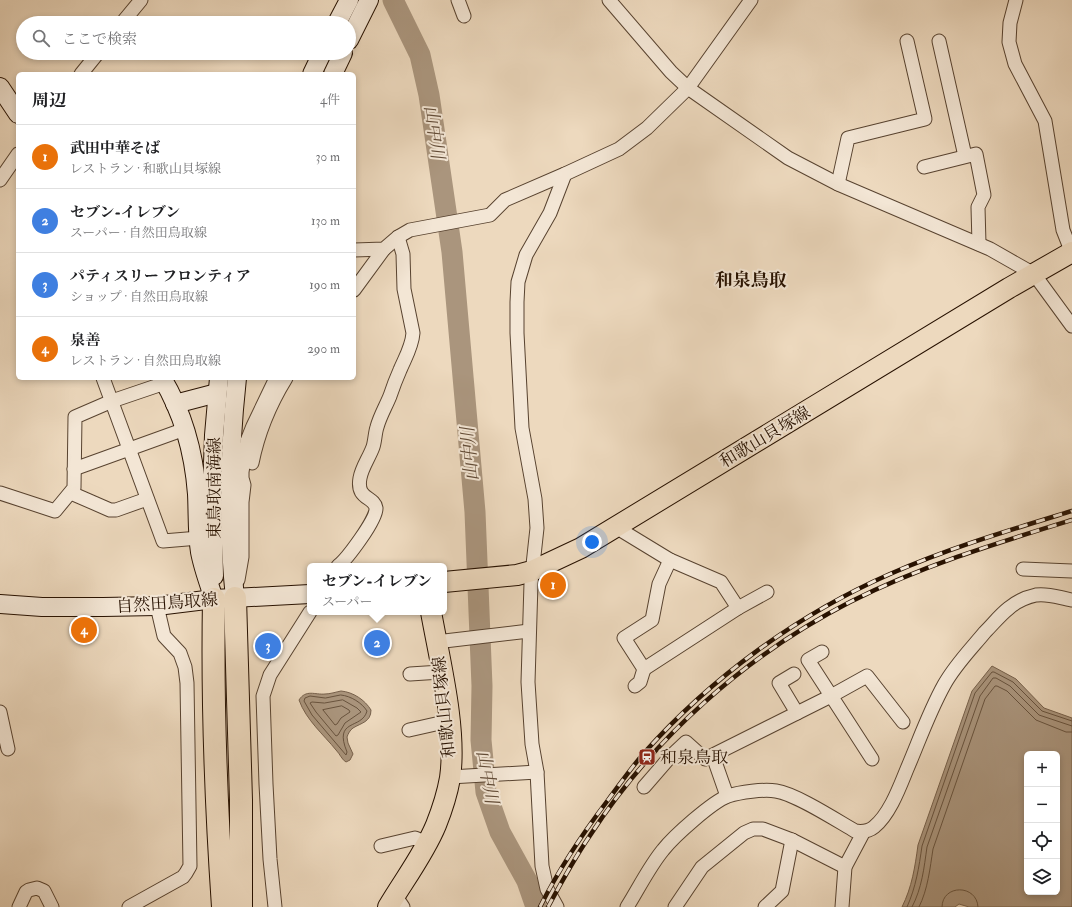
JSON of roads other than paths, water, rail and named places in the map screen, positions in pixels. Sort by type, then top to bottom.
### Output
[{"type":"highway","points":[[223,907],[216,799],[213,637],[224,598]]},
{"type":"highway","points":[[224,598],[241,800],[241,907]]},
{"type":"main road","points":[[341,16],[349,0]]},
{"type":"main road","points":[[356,26],[369,0]]},
{"type":"main road","points":[[313,72],[319,60]]},
{"type":"main road","points":[[334,72],[340,60]]},
{"type":"main road","points":[[0,87],[16,111]]},
{"type":"main road","name":"和歌山貝塚線","points":[[447,582],[525,573],[581,548],[1009,288],[1072,252]]},
{"type":"main road","points":[[163,380],[185,428],[193,464],[197,493],[200,553],[224,598]]},
{"type":"main road","name":"東鳥取南海線","points":[[224,598],[230,558],[229,502],[237,380]]},
{"type":"main road","points":[[175,404],[218,386]]},
{"type":"main road","name":"東鳥取南海線","points":[[218,386],[212,492],[224,598]]},
{"type":"main road","name":"自然田鳥取線","points":[[0,604],[103,608],[157,606],[224,598],[307,594]]},
{"type":"main road","name":"和歌山貝塚線","points":[[396,903],[427,843],[457,777],[451,745],[442,672],[443,641],[432,615]]},
{"type":"street","points":[[128,16],[141,0]]},
{"type":"street","points":[[458,0],[464,16]]},
{"type":"street","points":[[609,0],[671,72],[688,88],[788,158],[838,184],[990,249],[1034,274],[1072,326]]},
{"type":"street","points":[[356,287],[384,249],[398,237],[410,230],[490,215],[506,200],[619,149],[647,128],[688,88],[751,0]]},
{"type":"street","points":[[1016,0],[1010,23],[1009,42],[1014,64],[1045,121],[1063,230],[1072,252]]},
{"type":"street","points":[[838,184],[848,138],[925,119],[907,41]]},
{"type":"street","points":[[939,41],[965,156]]},
{"type":"street","points":[[83,72],[92,60]]},
{"type":"street","points":[[924,167],[976,154],[984,195],[978,207],[979,244]]},
{"type":"street","points":[[0,180],[16,157]]},
{"type":"street","points":[[557,907],[546,889],[543,877],[537,772],[532,744],[528,682],[529,631],[525,573],[537,528],[536,513],[522,428],[517,333],[518,282],[526,256],[550,213],[565,174]]},
{"type":"street","points":[[342,563],[347,559],[375,514],[376,507],[374,504],[361,493],[359,486],[360,478],[372,449],[377,425],[409,351],[413,333],[404,289],[403,254],[398,237]]},
{"type":"street","points":[[356,250],[384,249]]},
{"type":"street","points":[[104,380],[163,541],[199,538]]},
{"type":"street","points":[[0,493],[54,511],[74,488],[75,417],[163,380]]},
{"type":"street","points":[[224,598],[242,557],[242,502],[244,487],[242,472],[247,441],[258,412],[275,380]]},
{"type":"street","points":[[229,502],[244,487],[248,480],[257,440],[285,380]]},
{"type":"street","points":[[74,469],[185,428]]},
{"type":"street","points":[[71,493],[110,510],[116,510],[147,499]]},
{"type":"street","points":[[619,526],[624,532],[670,560],[708,571],[721,582],[738,608]]},
{"type":"street","points":[[644,669],[624,638],[652,620],[660,584],[670,560]]},
{"type":"street","points":[[1023,569],[1072,571]]},
{"type":"street","points":[[635,686],[640,682],[644,669],[738,608],[767,592]]},
{"type":"street","points":[[627,907],[669,843],[696,817],[727,796],[745,792],[777,791],[797,798],[855,831],[863,832],[875,827],[884,817],[898,791],[932,710],[949,677],[959,662],[1001,615],[1018,602],[1036,595],[1051,595],[1072,600]]},
{"type":"street","points":[[129,907],[182,877],[190,866],[187,683],[185,666],[180,654],[164,636],[157,606]]},
{"type":"street","points":[[275,907],[270,859],[263,696],[270,675],[308,615]]},
{"type":"street","points":[[443,641],[529,631]]},
{"type":"street","points":[[822,652],[808,660],[872,759]]},
{"type":"street","points":[[410,674],[442,672]]},
{"type":"street","points":[[794,674],[779,682],[797,713]]},
{"type":"street","points":[[644,787],[670,757],[686,742],[705,759],[831,696],[867,676],[903,722]]},
{"type":"street","points":[[0,712],[8,749]]},
{"type":"street","points":[[409,730],[449,720]]},
{"type":"street","points":[[712,756],[727,796]]},
{"type":"street","points":[[457,777],[537,772]]},
{"type":"street","points":[[674,907],[702,867],[744,833],[753,829],[763,829],[792,840],[846,867]]},
{"type":"street","points":[[842,907],[846,867],[863,832]]},
{"type":"street","points":[[381,846],[415,838],[427,843]]},
{"type":"street","points":[[765,907],[782,891],[792,840]]},
{"type":"street","points":[[19,907],[26,892],[37,888],[44,891],[52,907]]},
{"type":"water","points":[[992,666],[1016,679],[1044,708],[1072,718],[1072,907],[969,907],[959,904],[955,907],[902,907],[911,884],[918,845],[972,691]]},
{"type":"water","points":[[341,691],[358,697],[371,710],[371,714],[367,720],[353,728],[347,737],[353,754],[350,760],[346,762],[311,721],[299,700],[305,695],[311,693],[327,694]]},
{"type":"waterway","name":"山中川","points":[[393,0],[420,55],[429,95],[452,252],[475,512],[482,686],[481,740],[486,792],[500,832],[527,881],[536,907]]},
{"type":"railway","points":[[540,907],[563,865],[581,838],[644,753],[670,725],[698,699],[758,650],[822,609],[856,590],[890,574],[1003,532],[1072,511]]},
{"type":"railway","points":[[548,907],[589,837],[614,801],[642,766],[672,733],[738,674],[811,624],[877,589],[960,556],[1072,520]]},
{"type":"place","name":"武田中華そば","points":[[553,585]]},
{"type":"place","name":"泉善","points":[[84,630]]},
{"type":"place","name":"セブン-イレブン","points":[[377,643]]},
{"type":"place","name":"パティスリー フロンティア","points":[[268,646]]},
{"type":"place","name":"和泉鳥取","points":[[647,757]]},
{"type":"district","name":"和泉鳥取","points":[[751,280]]}]
